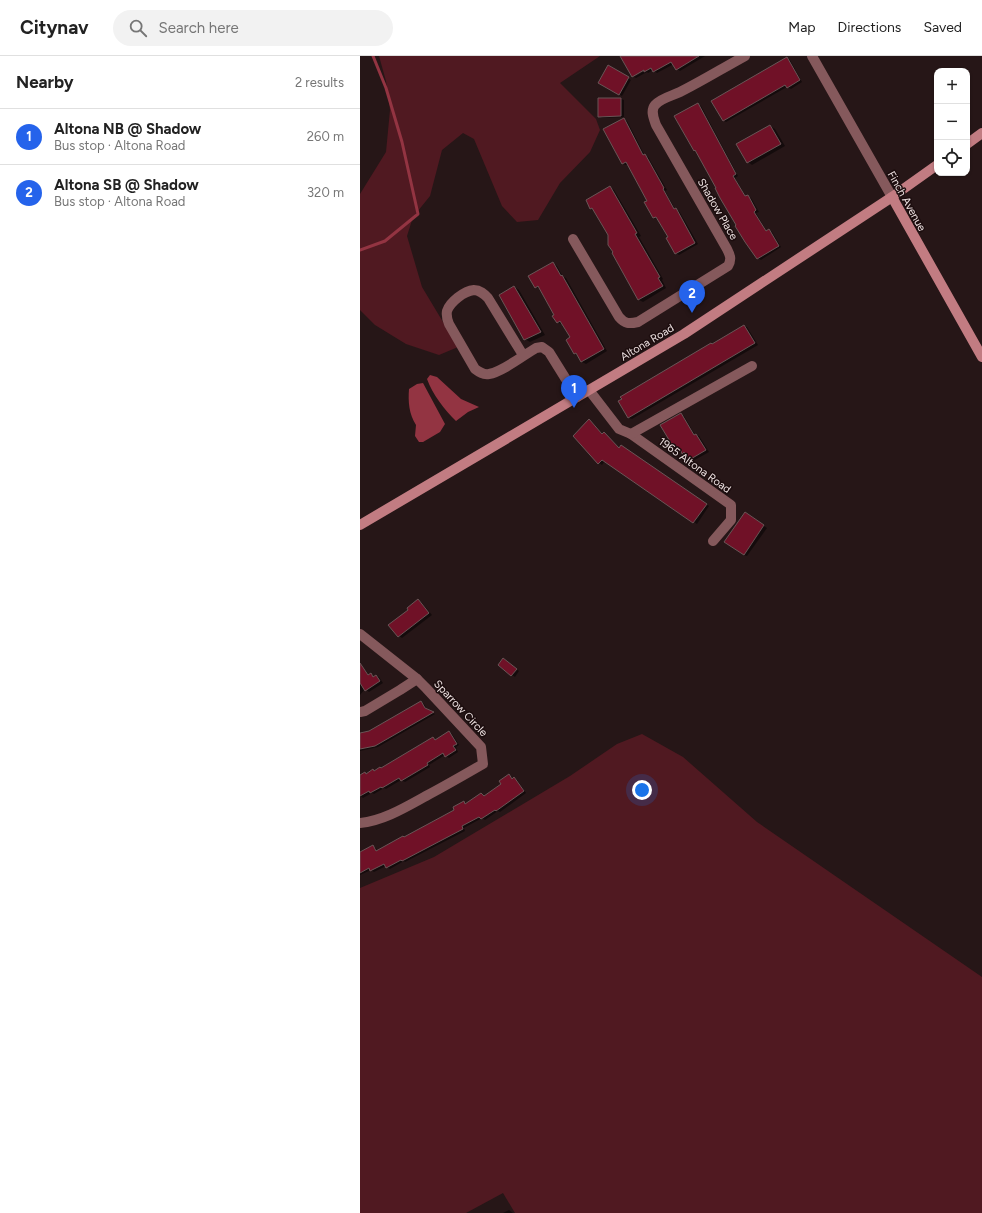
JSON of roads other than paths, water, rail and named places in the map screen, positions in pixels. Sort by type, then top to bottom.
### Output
[{"type":"main road","points":[[970,142],[982,133]]},
{"type":"main road","name":"Altona Road","points":[[360,525],[684,334],[892,197],[934,167]]},
{"type":"main road","name":"Finch Avenue","points":[[892,197],[900,214],[982,357]]},
{"type":"street","name":"Shadow Place","points":[[574,239],[619,317],[624,322],[630,324],[638,322],[728,266],[731,257],[656,125],[652,114],[654,106],[661,100],[704,80],[745,56]]},
{"type":"street","name":"Finch Avenue","points":[[812,56],[892,197]]},
{"type":"street","points":[[523,356],[488,298],[482,292],[474,290],[466,293],[454,301],[447,309],[446,317],[449,324],[475,369],[480,373],[488,374],[496,372],[523,356],[536,348],[542,347],[549,352],[577,397]]},
{"type":"street","points":[[631,434],[752,366]]},
{"type":"street","name":"1965 Altona Road","points":[[589,390],[620,429],[631,434],[731,505],[731,520],[713,542]]},
{"type":"street","name":"Sparrow Circle","points":[[360,634],[417,679],[481,747],[483,764],[410,805],[387,816],[360,823]]},
{"type":"street","points":[[360,712],[365,711],[417,679]]},
{"type":"waterway","points":[[360,250],[385,241],[418,214],[402,142],[386,88],[373,56]]},
{"type":"place","name":"Altona SB @ Shadow","points":[[692,313]]},
{"type":"place","name":"Altona NB @ Shadow","points":[[574,408]]}]
